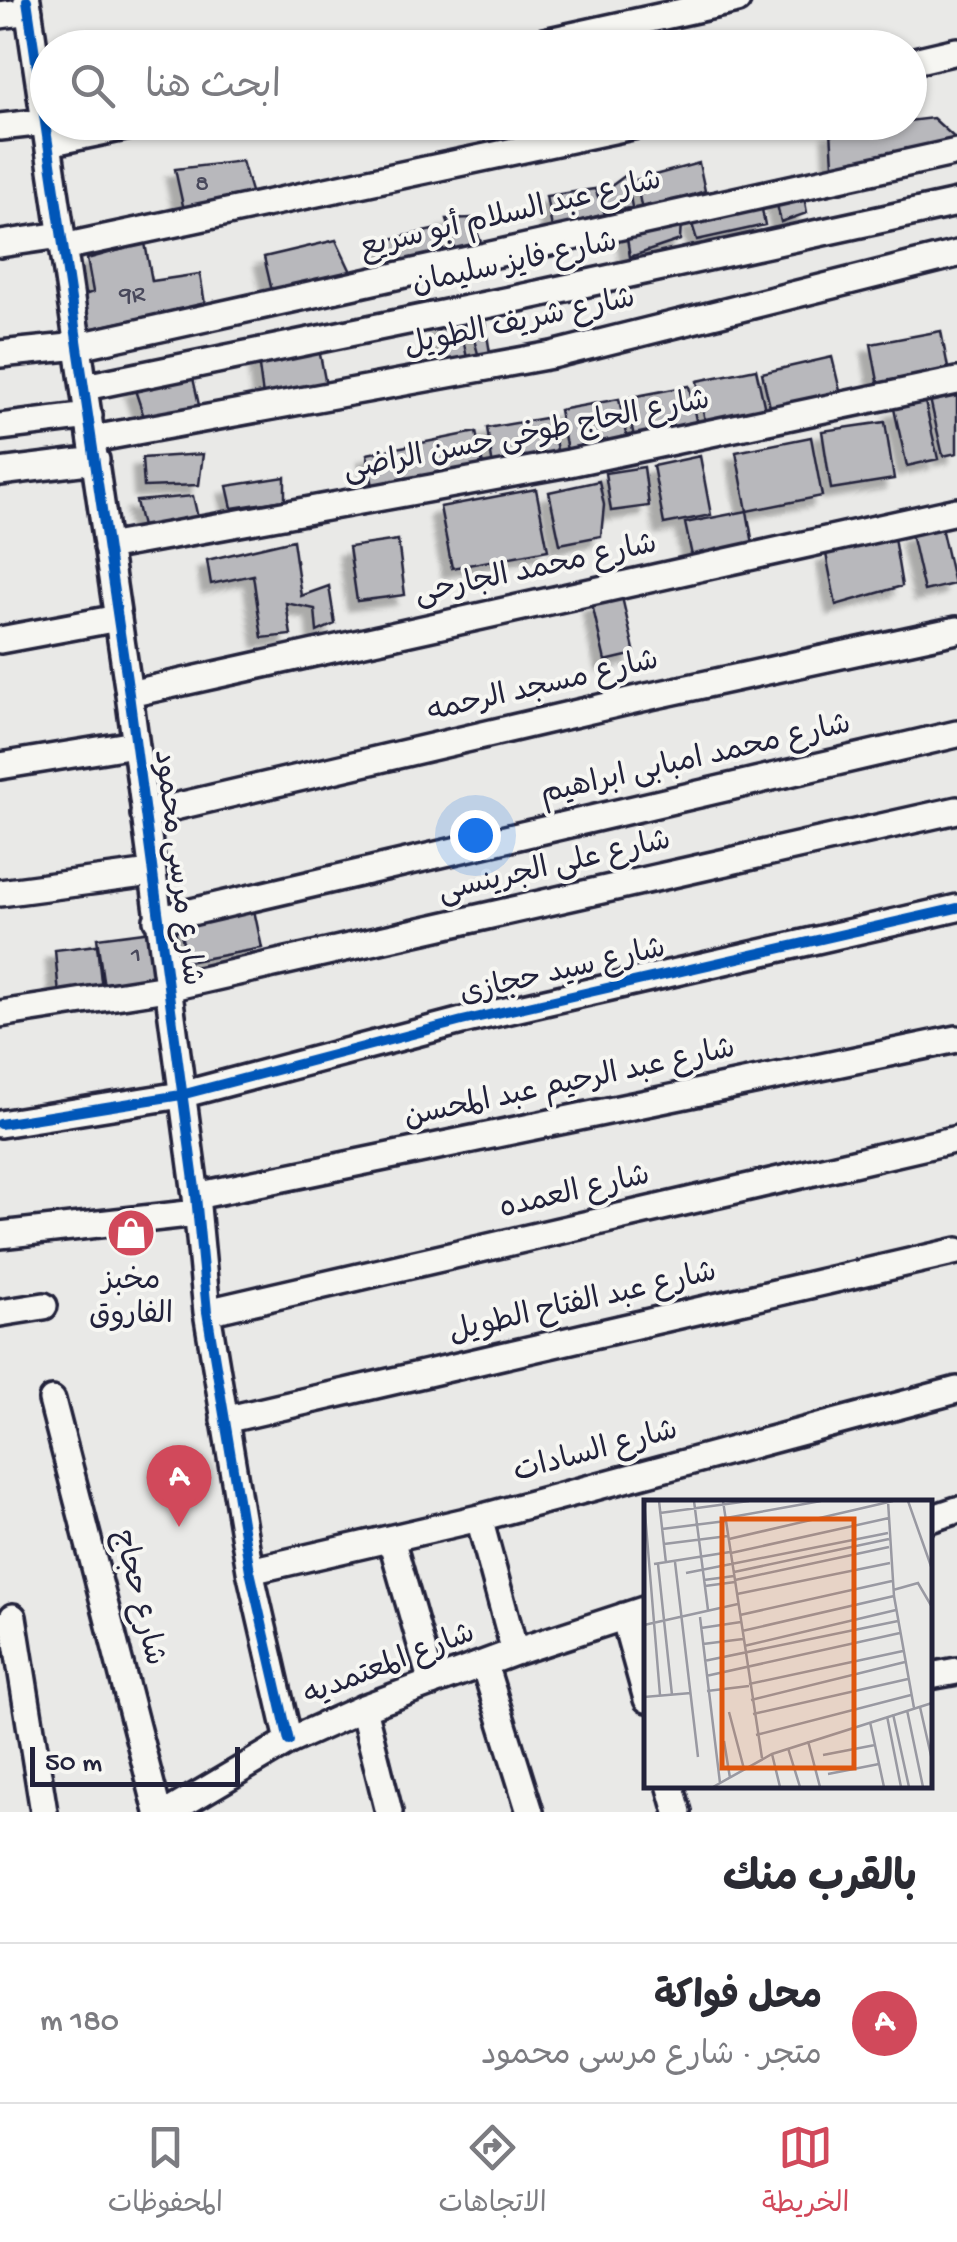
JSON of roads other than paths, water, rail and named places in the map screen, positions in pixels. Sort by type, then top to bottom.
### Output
[{"type":"street","points":[[600,30],[737,0]]},
{"type":"street","points":[[0,14],[28,5]]},
{"type":"street","name":"شارع مرسى محمود","points":[[28,5],[32,30]]},
{"type":"street","points":[[927,58],[957,51]]},
{"type":"street","points":[[0,127],[30,130]]},
{"type":"street","name":"شارع مرسى محمود","points":[[47,140],[129,694],[207,1312],[250,1571],[289,1740]]},
{"type":"street","points":[[0,244],[62,241],[563,140]]},
{"type":"street","name":"شارع عبد السلام أبو سريع","points":[[0,354],[79,346],[957,152]]},
{"type":"street","name":"شارع فايز سليمان","points":[[85,387],[957,203]]},
{"type":"street","name":"شارع شريف الطويل","points":[[93,438],[552,355],[957,254]]},
{"type":"street","name":"شارع الحاج طوخى حسن الراضى","points":[[106,547],[392,498],[957,381]]},
{"type":"street","points":[[0,427],[93,438]]},
{"type":"street","points":[[0,472],[93,438]]},
{"type":"street","name":"شارع محمد الجارحى","points":[[129,694],[957,511]]},
{"type":"street","points":[[0,640],[118,618]]},
{"type":"street","name":"شارع مسجد الرحمه","points":[[144,814],[622,702],[957,630]]},
{"type":"street","name":"شارع محمد امبابى ابراهيم","points":[[157,920],[957,734]]},
{"type":"street","points":[[0,766],[135,744]]},
{"type":"street","name":"شارع على الجرينسى","points":[[0,1014],[166,988],[957,810]]},
{"type":"street","points":[[0,893],[151,873]]},
{"type":"street","name":"شارع سيد حجازى","points":[[0,1124],[181,1095],[462,1022],[957,908]]},
{"type":"street","name":"شارع عبد الرحيم عبد المحسن","points":[[0,1235],[196,1204],[957,1038]]},
{"type":"street","name":"شارع العمده","points":[[207,1312],[957,1138]]},
{"type":"street","name":"شارع عبد الفتاح الطويل","points":[[224,1420],[957,1251]]},
{"type":"street","points":[[0,1313],[44,1306]]},
{"type":"street","name":"شارع السادات","points":[[250,1571],[479,1518],[957,1390]]},
{"type":"street","name":"شارع حجاج","points":[[52,1400],[158,1812]]},
{"type":"street","points":[[932,1518],[957,1510]]},
{"type":"street","points":[[479,1518],[515,1652]]},
{"type":"street","points":[[391,1539],[432,1682]]},
{"type":"street","points":[[636,1613],[644,1676]]},
{"type":"street","name":"شارع المعتمديه","points":[[169,1812],[289,1740],[364,1708],[515,1652],[636,1613]]},
{"type":"street","points":[[14,1617],[44,1812]]},
{"type":"street","points":[[484,1664],[530,1812]]},
{"type":"street","points":[[932,1676],[957,1670]]},
{"type":"street","points":[[364,1708],[389,1812]]},
{"type":"street","points":[[671,1787],[678,1812]]},
{"type":"place","name":"مخبز الفاروق","points":[[131,1233]]},
{"type":"place","name":"محل فواكة","points":[[179,1527]]}]
